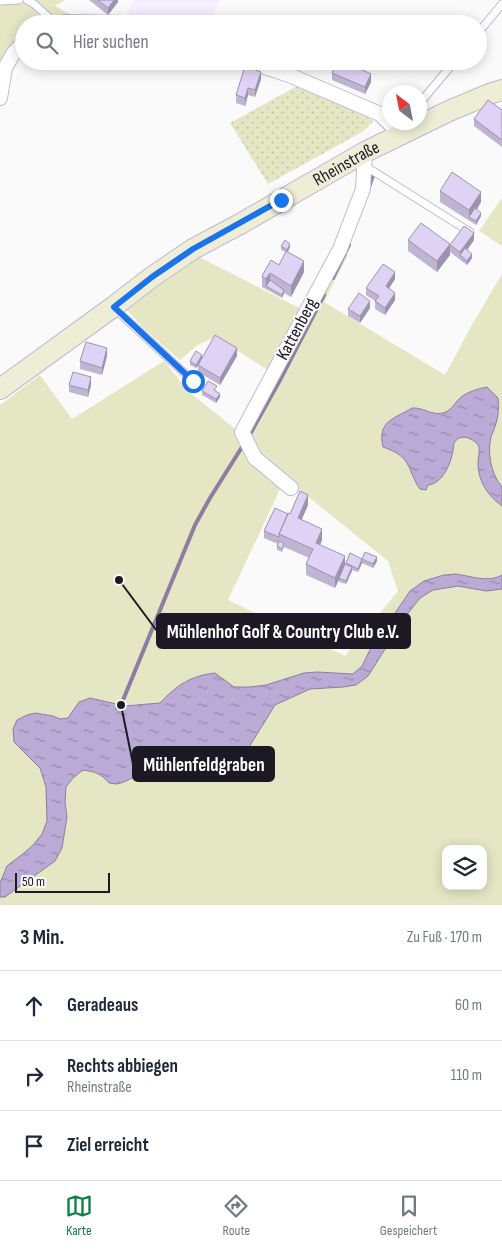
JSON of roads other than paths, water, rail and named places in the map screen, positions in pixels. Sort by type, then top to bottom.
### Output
[{"type":"main road","name":"Rheinstraße","points":[[427,119],[502,90]]},
{"type":"main road","name":"Rheinstraße","points":[[0,388],[193,249],[365,159],[401,130]]},
{"type":"street","points":[[0,98],[5,68],[15,52]]},
{"type":"street","points":[[274,70],[382,115]]},
{"type":"street","name":"Kattenberg","points":[[291,488],[255,458],[242,432],[340,249],[363,190],[365,159]]},
{"type":"lane","points":[[0,1],[19,0]]},
{"type":"lane","points":[[27,0],[46,15]]},
{"type":"lane","points":[[487,22],[502,4]]},
{"type":"lane","points":[[427,94],[447,70]]},
{"type":"lane","points":[[365,159],[472,233]]},
{"type":"lane","points":[[114,307],[193,381]]},
{"type":"water","points":[[487,387],[498,398],[498,417],[489,450],[495,476],[502,487],[502,506],[492,498],[482,482],[478,470],[478,445],[465,437],[459,438],[454,443],[450,462],[439,480],[428,485],[426,490],[420,489],[407,463],[398,454],[383,447],[382,431],[385,426],[393,418],[412,408],[439,414],[445,412],[452,408],[464,395]]},
{"type":"water","points":[[456,574],[485,579],[502,575],[502,589],[486,591],[458,586],[433,590],[420,598],[406,616],[368,676],[356,685],[310,689],[275,705],[246,752],[227,761],[211,764],[190,766],[159,765],[117,784],[109,783],[103,777],[91,771],[83,770],[66,787],[67,817],[62,848],[55,861],[5,897],[0,897],[0,883],[7,866],[33,845],[42,834],[47,821],[46,787],[40,768],[14,742],[13,729],[17,720],[35,713],[60,719],[68,718],[79,702],[90,698],[125,706],[160,703],[184,682],[206,674],[215,673],[234,687],[250,687],[266,685],[304,673],[353,674],[362,666],[370,650],[410,591],[424,581],[444,575]]},
{"type":"waterway","points":[[369,187],[373,175]]},
{"type":"waterway","points":[[333,278],[349,245]]},
{"type":"waterway","points":[[249,436],[324,295]]},
{"type":"waterway","points":[[117,708],[121,705],[195,525],[242,447]]},
{"type":"place","name":"Mühlenhof Golf & Country Club e.V.","points":[[119,580]]},
{"type":"place","name":"Mühlenfeldgraben","points":[[121,705]]}]
